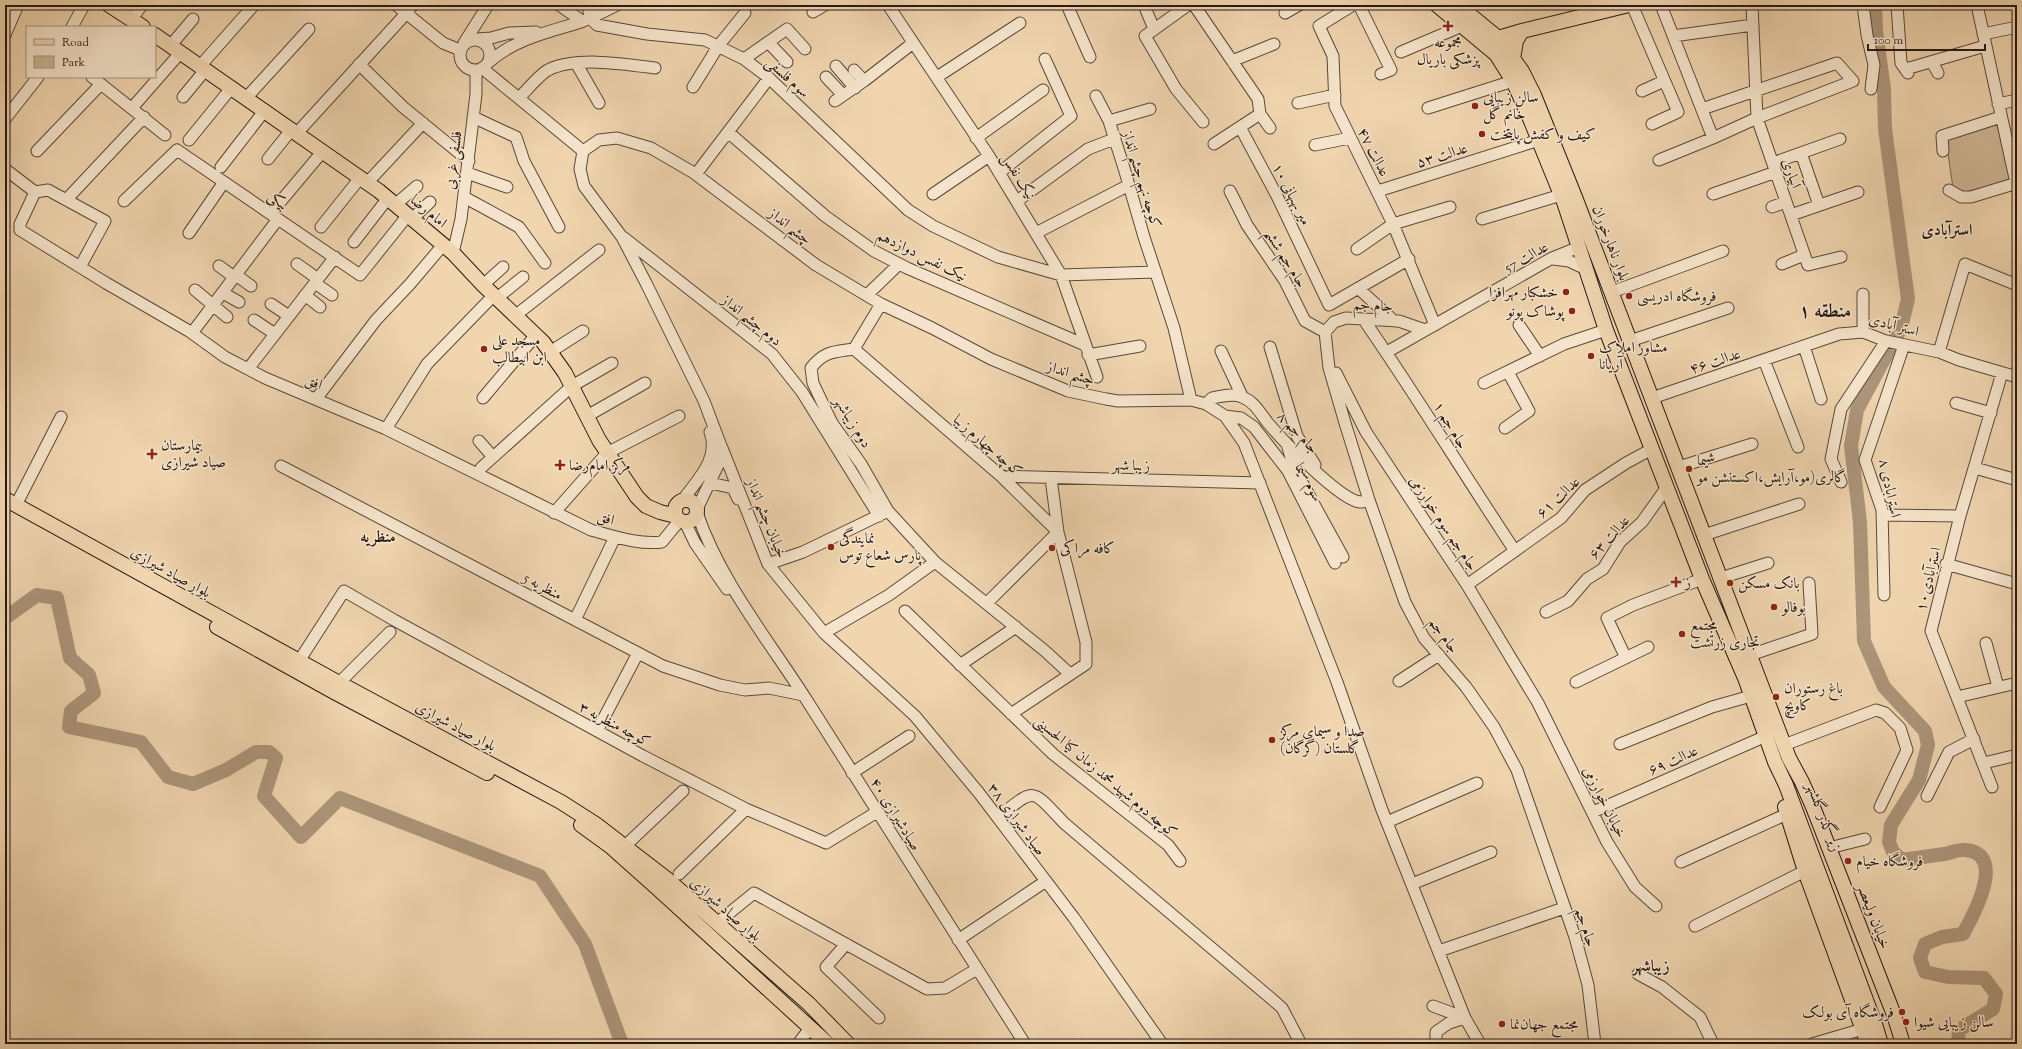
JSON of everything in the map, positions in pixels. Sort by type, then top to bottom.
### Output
[{"type":"main road","points":[[109,5],[137,23]]},
{"type":"main road","name":"بلوار ناهارخوران","points":[[1437,5],[1496,54],[1513,81],[1561,195],[1606,330],[1702,579],[1784,745],[1782,760]]},
{"type":"main road","name":"بلوار ناهارخوران","points":[[1458,5],[1498,38],[1514,59],[1534,96],[1612,292],[1750,655],[1751,696],[1766,736],[1782,760]]},
{"type":"main road","points":[[1498,38],[1630,5]]},
{"type":"main road","points":[[1514,59],[1516,41],[1522,31]]},
{"type":"main road","name":"امام رضا","points":[[156,36],[247,97],[363,180],[448,249],[495,297],[536,335],[550,352],[572,386],[620,474],[637,497],[646,506],[660,512],[680,513]]},
{"type":"main road","points":[[1579,247],[1592,241]]},
{"type":"main road","points":[[690,501],[697,511],[693,520],[680,513],[690,501]]},
{"type":"main road","name":"بلوار صیاد شیرازی","points":[[9,505],[298,661],[336,688],[561,802],[598,824],[717,923],[809,1004],[848,1044]]},
{"type":"main road","name":"بلوار صیاد شیرازی","points":[[9,505],[561,813],[591,832],[656,886],[828,1044]]},
{"type":"main road","points":[[1782,760],[1779,786],[1787,814],[1805,871],[1868,1044]]},
{"type":"main road","name":"خیابان ولیعصر","points":[[1782,760],[1802,782],[1894,1015],[1903,1044]]},
{"type":"main road","name":"زیر گذر گلشهر","points":[[1782,760],[1825,889],[1881,1044]]},
{"type":"main road","name":"زیر گذر گلشهر","points":[[1782,760],[1883,1020],[1890,1044]]},
{"type":"street","points":[[5,35],[18,5]]},
{"type":"street","points":[[73,26],[84,5]]},
{"type":"street","points":[[137,23],[142,5]]},
{"type":"street","points":[[183,97],[203,67],[254,5]]},
{"type":"street","points":[[396,5],[407,12],[443,43],[466,44],[485,42],[489,47],[491,54],[482,67]]},
{"type":"street","points":[[488,5],[466,44],[460,58],[464,65],[482,67],[583,151],[580,169],[584,186],[618,233],[646,283],[704,401],[721,446],[720,460],[697,511]]},
{"type":"street","name":"سوم فلسفی","points":[[559,5],[597,25],[647,34],[705,40],[719,45],[744,59],[769,78],[908,210],[933,226],[998,257],[1060,275],[1156,272]]},
{"type":"street","points":[[586,20],[588,5]]},
{"type":"street","points":[[482,67],[500,52],[516,43],[545,32],[586,20],[617,5]]},
{"type":"street","points":[[813,12],[825,5]]},
{"type":"street","points":[[1067,5],[1090,58]]},
{"type":"street","points":[[1144,5],[1154,29]]},
{"type":"street","points":[[1188,5],[1145,36],[1176,89],[1203,122]]},
{"type":"street","points":[[1194,5],[1258,99],[1260,114],[1270,128]]},
{"type":"street","points":[[1285,13],[1299,5]]},
{"type":"street","name":"عدالت ۴۷","points":[[1353,5],[1319,26],[1333,56],[1335,106],[1378,191],[1408,259],[1430,328]]},
{"type":"street","points":[[1359,5],[1391,70],[1381,74]]},
{"type":"street","points":[[1630,5],[1678,112],[1652,124]]},
{"type":"street","points":[[1661,5],[1713,138]]},
{"type":"street","name":"آبیاری","points":[[1752,5],[1758,118],[1806,260]]},
{"type":"street","points":[[1863,5],[1867,35],[1874,65],[1871,89]]},
{"type":"street","points":[[1897,5],[1901,63],[1907,71],[1985,46]]},
{"type":"street","points":[[1949,190],[1961,198],[1971,198],[2016,183],[1976,5]]},
{"type":"street","name":"نیک نفس","points":[[892,7],[913,43],[937,76],[989,156],[1012,199],[1036,233],[1060,275],[1097,377]]},
{"type":"street","points":[[268,160],[407,12]]},
{"type":"street","points":[[692,87],[719,45],[745,13]]},
{"type":"street","points":[[156,75],[176,48],[193,19]]},
{"type":"street","points":[[937,76],[1020,23]]},
{"type":"street","points":[[1673,36],[1752,25]]},
{"type":"street","points":[[1401,52],[1462,26]]},
{"type":"street","points":[[1983,34],[2017,27]]},
{"type":"street","points":[[247,97],[309,29]]},
{"type":"street","points":[[744,59],[787,29],[805,49]]},
{"type":"street","points":[[466,44],[509,33],[545,32]]},
{"type":"street","points":[[768,42],[787,62]]},
{"type":"street","points":[[826,77],[839,98],[855,88],[913,43]]},
{"type":"street","points":[[1232,61],[1274,44]]},
{"type":"street","points":[[999,173],[1071,116],[1045,59]]},
{"type":"street","points":[[1659,160],[1758,118],[1853,81],[1836,62],[1702,109]]},
{"type":"street","points":[[1932,62],[1938,73]]},
{"type":"street","points":[[519,98],[548,70],[576,63],[618,64],[656,68]]},
{"type":"street","points":[[576,63],[599,103]]},
{"type":"street","points":[[359,64],[423,123],[469,161]]},
{"type":"street","points":[[836,66],[855,88]]},
{"type":"street","name":"فلسفی غربی","points":[[448,249],[461,219],[476,94],[482,67]]},
{"type":"street","points":[[854,70],[864,81]]},
{"type":"street","points":[[5,119],[37,78]]},
{"type":"street","points":[[93,78],[165,135]]},
{"type":"street","points":[[132,108],[154,78]]},
{"type":"street","points":[[696,174],[769,78]]},
{"type":"street","points":[[1428,108],[1513,81]]},
{"type":"street","points":[[1642,91],[1664,81]]},
{"type":"street","points":[[37,150],[101,84]]},
{"type":"street","points":[[188,140],[232,87]]},
{"type":"street","points":[[976,138],[1043,90]]},
{"type":"street","points":[[1298,103],[1335,95]]},
{"type":"street","name":"کوچه نهم چشم انداز","points":[[1096,96],[1108,121],[1174,328],[1191,400]]},
{"type":"street","points":[[1998,104],[2017,100]]},
{"type":"street","points":[[1108,121],[1150,109]]},
{"type":"street","points":[[221,167],[265,110]]},
{"type":"street","points":[[1214,144],[1260,114]]},
{"type":"street","points":[[66,200],[144,117]]},
{"type":"street","points":[[474,117],[516,137],[524,161],[559,227]]},
{"type":"street","points":[[1943,151],[1942,136],[2001,117]]},
{"type":"street","points":[[321,227],[363,180],[423,123]]},
{"type":"street","name":"۱۰ میر بهبهانی","points":[[1240,127],[1277,196],[1329,305],[1358,288]]},
{"type":"street","name":"نیک نفس دوازدهم","points":[[728,132],[825,216],[874,251],[899,264],[1087,350]]},
{"type":"street","name":"چشم انداز","points":[[583,151],[599,140],[617,138],[651,148],[696,174],[816,265],[881,304],[932,328],[991,359],[1068,391],[1118,401],[1191,400],[1206,404],[1225,416]]},
{"type":"street","points":[[1314,146],[1350,138]]},
{"type":"street","points":[[1012,199],[1088,149],[1114,139]]},
{"type":"street","name":"عدالت ۵۳","points":[[1378,191],[1539,140]]},
{"type":"street","points":[[1713,194],[1774,168],[1801,153],[1840,140]]},
{"type":"street","name":"بیکی","points":[[124,201],[177,150],[360,275],[410,217]]},
{"type":"street","points":[[276,207],[323,151]]},
{"type":"street","points":[[1801,153],[1819,205]]},
{"type":"street","points":[[933,194],[989,156]]},
{"type":"street","points":[[5,169],[36,192],[48,190],[105,221],[80,267]]},
{"type":"street","points":[[467,174],[507,187]]},
{"type":"street","points":[[189,233],[224,182]]},
{"type":"street","points":[[1036,233],[1129,185]]},
{"type":"street","points":[[354,242],[391,202],[417,186]]},
{"type":"street","name":"جام جم ششم","points":[[1230,191],[1247,225],[1285,281],[1305,321],[1325,332]]},
{"type":"street","name":"افق","points":[[36,192],[20,224],[20,230],[192,333],[225,357],[248,369],[386,429],[591,530],[615,537],[650,543],[662,542],[680,513]]},
{"type":"street","points":[[1791,215],[1858,192]]},
{"type":"street","points":[[1482,219],[1561,195]]},
{"type":"street","points":[[464,197],[519,227],[545,263]]},
{"type":"street","points":[[410,217],[430,202]]},
{"type":"street","points":[[1772,207],[1786,202]]},
{"type":"street","points":[[1357,249],[1393,224],[1450,207]]},
{"type":"street","points":[[192,333],[278,219]]},
{"type":"street","name":"دوم چشم انداز","points":[[618,233],[772,354],[802,392],[883,513]]},
{"type":"street","name":"عدالت 57","points":[[1430,328],[1552,258],[1579,247]]},
{"type":"street","points":[[316,399],[373,324],[448,249]]},
{"type":"street","points":[[516,316],[599,250]]},
{"type":"street","points":[[1612,292],[1723,251]]},
{"type":"street","points":[[1782,264],[1841,257]]},
{"type":"street","points":[[248,369],[335,258]]},
{"type":"street","points":[[1552,258],[1569,261],[1586,269]]},
{"type":"street","points":[[1394,321],[1358,288],[1408,259]]},
{"type":"street","points":[[297,264],[332,295]]},
{"type":"street","points":[[867,295],[899,264]]},
{"type":"street","points":[[1939,352],[1965,264],[2017,286]]},
{"type":"street","points":[[219,266],[251,286]]},
{"type":"street","points":[[483,285],[503,267]]},
{"type":"street","points":[[386,429],[427,364],[495,297],[522,277]]},
{"type":"street","points":[[195,290],[212,306],[227,317]]},
{"type":"street","points":[[223,292],[238,302]]},
{"type":"street","points":[[1863,294],[1863,332]]},
{"type":"street","points":[[305,295],[320,307]]},
{"type":"street","points":[[272,304],[289,316]]},
{"type":"street","points":[[854,350],[881,304]]},
{"type":"street","points":[[1630,341],[1728,308]]},
{"type":"street","name":"جام جم","points":[[1430,328],[1394,321],[1346,318],[1334,322],[1325,332],[1329,368],[1369,500],[1405,602],[1424,638],[1466,686],[1494,727],[1517,770],[1564,908],[1588,985],[1595,1044]]},
{"type":"street","points":[[254,320],[275,334]]},
{"type":"street","name":"۱ جام جم","points":[[1366,323],[1515,551]]},
{"type":"street","points":[[1519,325],[1540,356]]},
{"type":"street","points":[[1386,352],[1430,328]]},
{"type":"street","points":[[1484,383],[1564,344],[1606,330]]},
{"type":"street","points":[[550,352],[583,331]]},
{"type":"street","name":"استر آبادی","points":[[1764,360],[1839,334],[1863,332],[1904,345],[1939,352],[2017,378]]},
{"type":"street","points":[[483,398],[536,335]]},
{"type":"street","points":[[1841,482],[1831,459],[1841,409],[1886,340]]},
{"type":"street","name":"۸ استرابادی","points":[[1884,594],[1883,516],[1865,460],[1904,345]]},
{"type":"street","points":[[1087,350],[1140,346]]},
{"type":"street","points":[[1804,346],[1821,399]]},
{"type":"street","points":[[1270,347],[1297,436],[1324,478]]},
{"type":"street","name":"دوم زیباشهر","points":[[854,350],[830,352],[819,358],[811,368],[813,383],[832,422],[861,464],[883,513]]},
{"type":"street","name":"کوچه چهارم زیبا","points":[[854,350],[1001,476],[1058,532]]},
{"type":"street","points":[[1206,404],[1212,398],[1242,396],[1221,351]]},
{"type":"street","name":"جام جم سوم خوارزمی","points":[[1328,359],[1366,432],[1468,585],[1538,703]]},
{"type":"street","points":[[1764,360],[1798,447]]},
{"type":"street","name":"۴۶ عدالت","points":[[1652,398],[1764,360]]},
{"type":"street","points":[[481,468],[572,386],[612,363]]},
{"type":"street","points":[[1505,428],[1529,411],[1508,372]]},
{"type":"street","name":"استرآبادی۱۰","points":[[1992,787],[1984,763],[1931,631],[1946,564],[2002,373]]},
{"type":"street","points":[[680,513],[709,464],[713,453],[713,439],[698,403],[692,379]]},
{"type":"street","points":[[587,416],[645,383]]},
{"type":"street","name":"۸ جام جم","points":[[1242,396],[1255,405],[1268,423],[1286,442],[1344,495],[1360,502],[1369,500]]},
{"type":"street","points":[[1956,403],[1991,413]]},
{"type":"street","points":[[554,513],[607,452],[679,416]]},
{"type":"street","points":[[1225,416],[1244,443],[1337,682],[1387,822],[1465,1018],[1480,1044]]},
{"type":"street","name":"سوم سیما","points":[[1225,416],[1241,418],[1254,427],[1288,471],[1339,560],[1294,468],[1286,442]]},
{"type":"street","points":[[9,505],[61,417]]},
{"type":"street","points":[[479,442],[493,457]]},
{"type":"street","points":[[1679,467],[1752,444]]},
{"type":"street","name":"خیابان چشم انداز","points":[[721,446],[768,564],[824,633]]},
{"type":"street","name":"عدالت ۶۱","points":[[1468,585],[1561,518],[1585,490],[1652,448]]},
{"type":"street","name":"منظریه 5","points":[[281,466],[663,666],[720,685],[745,690],[769,688],[803,695]]},
{"type":"street","points":[[1975,468],[2017,480]]},
{"type":"street","name":"زیبا شهر","points":[[1001,476],[1260,483]]},
{"type":"street","points":[[1011,714],[1086,664],[1086,642],[1058,532],[1051,478]]},
{"type":"street","points":[[710,482],[733,488],[744,514],[751,522]]},
{"type":"street","name":"عدالت ۶۳","points":[[1546,612],[1568,601],[1587,580],[1603,569],[1620,542],[1642,522],[1667,487]]},
{"type":"street","points":[[1704,535],[1799,504]]},
{"type":"street","name":"۴۰ صیادشیرازی","points":[[697,511],[708,542],[740,602],[803,695],[1025,1044]]},
{"type":"street","name":"۴۰ صیادشیرازی","points":[[680,513],[695,543],[726,587],[740,602]]},
{"type":"street","points":[[768,564],[803,552],[883,513],[935,562],[1016,627],[1070,674]]},
{"type":"street","points":[[1883,516],[1960,516]]},
{"type":"street","points":[[987,603],[1058,532]]},
{"type":"street","points":[[575,620],[615,537]]},
{"type":"street","points":[[824,633],[889,594],[935,562]]},
{"type":"street","points":[[1721,578],[1768,563]]},
{"type":"street","points":[[1946,564],[2017,584]]},
{"type":"street","points":[[1626,658],[1607,618],[1633,605],[1702,579]]},
{"type":"street","points":[[1750,655],[1812,634],[1809,583]]},
{"type":"street","name":"کوچه منظریه ۳","points":[[298,661],[344,591],[597,731],[746,809],[826,843],[877,812]]},
{"type":"street","name":"کوچه دوم شهید محمد زمان کیا الحسینی","points":[[906,611],[1053,754],[1168,845],[1180,861]]},
{"type":"street","points":[[960,665],[1016,627]]},
{"type":"street","points":[[336,688],[390,632]]},
{"type":"street","name":"صیاد شیرازی ۳۸","points":[[824,633],[915,716],[998,817],[1074,918],[1162,1044]]},
{"type":"street","points":[[1986,642],[1998,687]]},
{"type":"street","points":[[1576,682],[1648,647]]},
{"type":"street","points":[[597,731],[638,653]]},
{"type":"street","points":[[1399,681],[1439,655]]},
{"type":"street","points":[[1957,697],[2017,682]]},
{"type":"street","points":[[1620,744],[1712,707],[1751,696]]},
{"type":"street","name":"خیابان خوارزمی","points":[[1538,703],[1607,842],[1635,886],[1656,906]]},
{"type":"street","points":[[1784,745],[1858,712],[1876,710],[1885,713],[1900,728],[1907,750],[1880,808]]},
{"type":"street","points":[[852,773],[909,736]]},
{"type":"street","name":"عدالت ۶۹","points":[[1593,812],[1766,736]]},
{"type":"street","points":[[1927,796],[1949,752],[1974,739]]},
{"type":"street","points":[[1984,763],[2017,755]]},
{"type":"street","points":[[1387,822],[1477,783]]},
{"type":"street","points":[[625,846],[683,791]]},
{"type":"street","points":[[998,817],[1026,795],[1032,794],[1041,799],[1064,823],[1282,1008],[1301,1044]]},
{"type":"street","points":[[679,874],[746,809]]},
{"type":"street","points":[[1681,862],[1787,814]]},
{"type":"street","points":[[1829,848],[1865,838]]},
{"type":"street","points":[[1412,884],[1491,852]]},
{"type":"street","points":[[1695,926],[1805,871]]},
{"type":"street","points":[[958,940],[1046,882]]},
{"type":"street","points":[[717,923],[754,893],[927,990],[945,988],[977,970]]},
{"type":"street","points":[[1439,951],[1564,908]]},
{"type":"street","points":[[846,944],[826,967],[879,1018]]},
{"type":"street","points":[[1638,974],[1662,987],[1700,1017],[1713,1044]]},
{"type":"street","points":[[1433,1006],[1465,1018]]},
{"type":"street","points":[[1436,1044],[1436,1032],[1449,1023],[1465,1018]]},
{"type":"street","points":[[798,1044],[810,1028]]},
{"type":"street","points":[[1812,1044],[1863,1029]]},
{"type":"green space","points":[[1999,124],[2010,180],[1966,192],[1953,188],[1946,140]]},
{"type":"waterway","points":[[1875,5],[1876,31],[1884,89],[1885,129],[1908,299],[1901,328],[1857,410],[1851,446],[1860,522],[1864,641],[1884,687],[1925,731],[1928,745],[1919,780],[1891,825],[1889,842],[1893,852],[1902,860],[1965,850],[1978,854],[1984,862],[1986,873],[1984,886],[1974,914],[1963,934],[1942,937],[1925,944],[1920,958],[1925,972],[1948,977],[1984,978],[1996,994],[1993,1009],[1959,1030],[1958,1044]]},
{"type":"waterway","points":[[5,618],[37,595],[57,598],[70,658],[89,675],[94,693],[71,711],[69,727],[141,742],[168,777],[193,784],[226,770],[256,752],[269,752],[276,758],[264,796],[301,837],[340,798],[540,876],[585,944],[622,1044]]},
{"type":"place","name":"مجموعه پزشکی باریال","points":[[1448,26]]},
{"type":"place","name":"سالن زیبایی خانم گل","points":[[1475,106]]},
{"type":"place","name":"کیف و کفش پایتخت","points":[[1482,134]]},
{"type":"place","name":"خشكبار مهرافزا","points":[[1566,292]]},
{"type":"place","name":"فروشگاه ادریسی","points":[[1629,296]]},
{"type":"place","name":"پوشاک پونو","points":[[1572,311]]},
{"type":"place","name":"مسجد علی ابن ابیطالب","points":[[484,349]]},
{"type":"place","name":"مشاور املاک آریانا","points":[[1591,356]]},
{"type":"place","name":"بیمارستان صیاد شیرازی","points":[[152,454]]},
{"type":"place","name":"مرکز امام‌رضا","points":[[560,465]]},
{"type":"place","name":"شیما گالری(مو،آرایش،اکستنشن مو","points":[[1689,469]]},
{"type":"place","name":"نمایندگی پارس شعاع توس","points":[[831,547]]},
{"type":"place","name":"کافه مراکی","points":[[1052,548]]},
{"type":"place","name":"ز","points":[[1676,582]]},
{"type":"place","name":"بانک مسکن","points":[[1730,583]]},
{"type":"place","name":"بوفالو","points":[[1774,607]]},
{"type":"place","name":"مجتمع تجاری زرتشت","points":[[1682,634]]},
{"type":"place","name":"باغ رستوران کاویچ","points":[[1776,697]]},
{"type":"place","name":"صدا و سیمای مرکز گلستان (گرگان)","points":[[1272,740]]},
{"type":"place","name":"فروشگاه خیام","points":[[1848,861]]},
{"type":"place","name":"فروشگاه آی بولک","points":[[1902,1012]]},
{"type":"place","name":"سالن زیبایی شیوا","points":[[1906,1022]]},
{"type":"place","name":"مجتمع جهان‌نما","points":[[1502,1024]]},
{"type":"district","name":"استرآبادی","points":[[1947,229]]},
{"type":"district","name":"منطقه ۱","points":[[1825,310]]},
{"type":"district","name":"منظریه","points":[[378,536]]},
{"type":"district","name":"زیباشهر","points":[[1651,965]]}]
